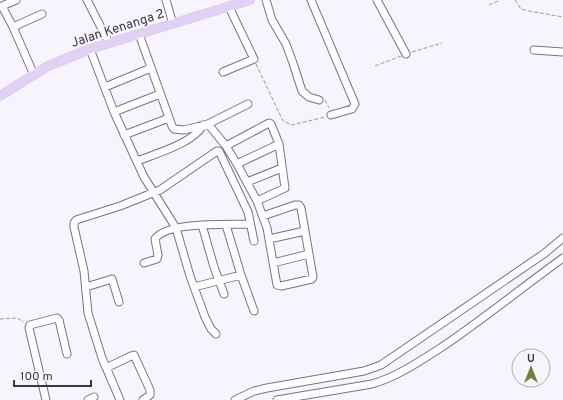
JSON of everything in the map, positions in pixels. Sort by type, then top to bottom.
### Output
[{"type":"main road","name":"Jalan Kenanga 2","points":[[0,96],[56,62],[90,49],[250,0]]},
{"type":"street","points":[[16,0],[1,4],[34,75]]},
{"type":"street","points":[[87,0],[109,43]]},
{"type":"street","points":[[166,0],[174,24]]},
{"type":"street","points":[[266,0],[272,20],[286,44],[302,91],[308,97],[319,100]]},
{"type":"street","points":[[310,0],[355,104],[352,109],[331,115]]},
{"type":"street","points":[[377,0],[406,54]]},
{"type":"street","points":[[223,72],[254,59],[229,7]]},
{"type":"street","points":[[13,27],[42,14]]},
{"type":"street","points":[[139,34],[160,94],[180,144]]},
{"type":"street","points":[[90,49],[114,112],[144,177],[176,228],[205,317],[211,329],[216,334]]},
{"type":"street","points":[[534,50],[563,52]]},
{"type":"street","points":[[105,87],[151,68]]},
{"type":"street","points":[[114,112],[160,94]]},
{"type":"street","points":[[174,129],[184,130],[205,124],[248,104]]},
{"type":"street","points":[[124,135],[169,118]]},
{"type":"street","points":[[226,146],[270,123],[279,144],[285,188],[257,201]]},
{"type":"street","points":[[137,161],[180,144],[195,135],[205,124]]},
{"type":"street","points":[[205,124],[226,146],[238,164],[257,201],[262,216],[267,228],[277,285],[279,286],[311,280],[313,277],[301,208],[298,205],[262,216]]},
{"type":"street","points":[[238,164],[279,144]]},
{"type":"street","points":[[120,400],[106,368],[88,313],[86,286],[80,246],[74,227],[76,220],[120,206],[160,190],[219,151],[248,212],[254,241]]},
{"type":"street","points":[[247,182],[282,168]]},
{"type":"street","points":[[144,264],[158,258],[158,251],[155,242],[156,237],[176,228],[202,225],[250,224]]},
{"type":"street","points":[[202,225],[214,267],[224,294]]},
{"type":"street","points":[[226,225],[241,275],[254,311]]},
{"type":"street","points":[[269,240],[305,231]]},
{"type":"street","points":[[235,400],[254,390],[364,371],[381,365],[545,253],[563,238]]},
{"type":"street","points":[[273,263],[309,254]]},
{"type":"street","points":[[277,400],[372,384],[384,380],[426,357],[458,336],[563,258]]},
{"type":"street","points":[[194,287],[241,275]]},
{"type":"street","points":[[86,286],[112,279],[119,302]]},
{"type":"street","points":[[46,400],[29,326],[31,324],[57,318],[59,320],[68,354]]},
{"type":"street","points":[[106,368],[134,355],[150,390],[150,395],[147,399]]},
{"type":"path","points":[[489,5],[500,0]]},
{"type":"path","points":[[516,0],[521,9],[529,12],[563,17]]},
{"type":"path","points":[[375,66],[406,54],[442,43]]},
{"type":"path","points":[[254,59],[283,121],[292,125],[331,115],[325,100],[319,100]]},
{"type":"path","points":[[0,320],[17,318],[29,326]]}]
